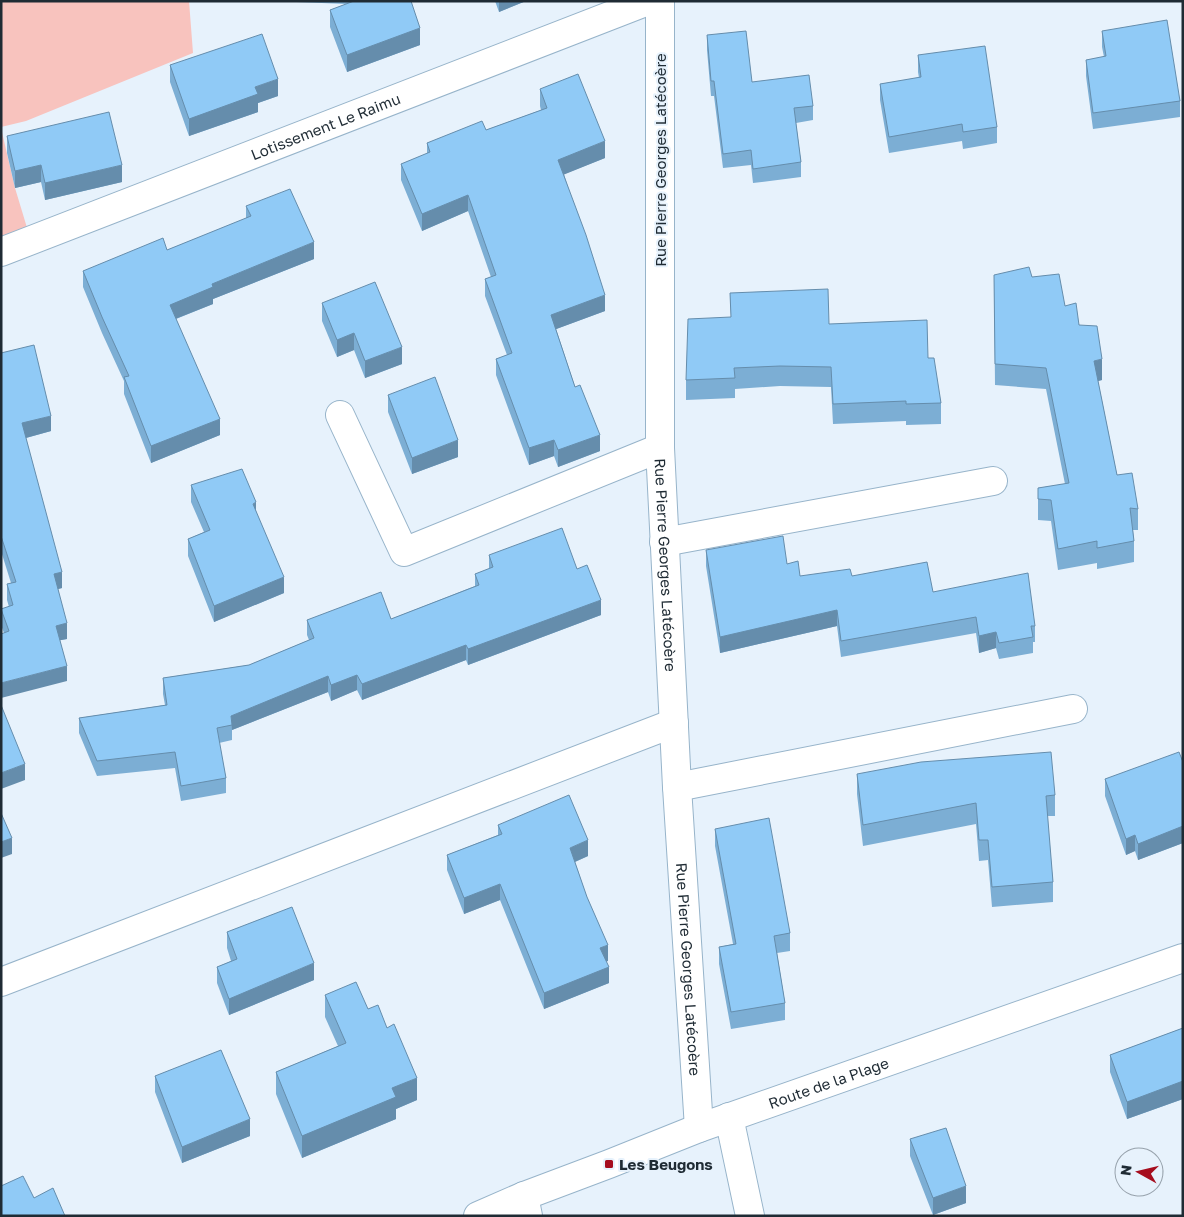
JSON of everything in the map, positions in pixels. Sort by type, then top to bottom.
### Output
[{"type":"street","name":"Lotissement Le Raimu","points":[[1,252],[648,1]]},
{"type":"street","name":"Rue Pierre Georges Latécoère","points":[[660,1],[660,448],[677,786],[699,1128]]},
{"type":"street","points":[[340,415],[404,552],[660,448]]},
{"type":"street","points":[[664,542],[993,481]]},
{"type":"street","points":[[677,786],[1073,709]]},
{"type":"street","points":[[1,982],[674,723]]},
{"type":"street","name":"Route de la Plage","points":[[478,1216],[526,1206],[610,1164],[699,1128],[1183,958]]},
{"type":"street","points":[[729,1117],[750,1216]]},
{"type":"shaded area","points":[[1,1],[189,1],[193,53],[26,121],[1,127]]},
{"type":"shaded area","points":[[1,128],[15,188],[28,231],[1,240]]},
{"type":"building","points":[[354,1],[411,1],[420,28],[347,55],[330,10]]},
{"type":"building","points":[[1167,20],[1180,101],[1093,113],[1086,60],[1106,56],[1102,31]]},
{"type":"building","points":[[746,31],[752,82],[809,75],[813,106],[794,108],[801,162],[753,169],[751,150],[723,154],[714,81],[711,81],[707,35]]},
{"type":"building","points":[[262,34],[278,79],[255,87],[258,94],[189,119],[170,65]]},
{"type":"building","points":[[985,46],[997,127],[963,132],[962,124],[889,137],[880,84],[921,77],[918,55]]},
{"type":"building","points":[[578,74],[605,141],[558,160],[586,235],[605,295],[551,315],[575,387],[580,385],[600,435],[558,450],[554,440],[529,448],[496,359],[512,353],[485,279],[496,275],[468,195],[422,214],[401,164],[430,152],[427,143],[482,121],[486,130],[547,108],[540,89]]},
{"type":"building","points":[[109,112],[122,165],[45,183],[41,165],[15,171],[7,136]]},
{"type":"building","points":[[290,189],[314,242],[212,284],[213,287],[170,305],[220,419],[151,446],[124,377],[129,376],[83,271],[163,238],[167,250],[251,216],[246,206]]},
{"type":"building","points":[[1029,267],[1032,277],[1059,274],[1065,306],[1076,303],[1079,325],[1097,326],[1102,359],[1094,361],[1117,475],[1132,473],[1138,509],[1130,508],[1134,541],[1097,548],[1097,541],[1058,549],[1051,500],[1038,499],[1038,488],[1069,483],[1046,368],[995,364],[994,275]]},
{"type":"building","points":[[375,282],[402,347],[365,361],[354,333],[337,340],[322,303]]},
{"type":"building","points":[[828,289],[829,324],[927,320],[928,358],[934,358],[941,403],[906,404],[906,401],[833,404],[831,367],[780,366],[734,368],[735,378],[686,380],[688,319],[731,317],[730,293]]},
{"type":"building","points":[[34,345],[51,416],[22,423],[62,572],[54,574],[67,623],[56,626],[67,666],[1,683],[1,634],[9,631],[1,609],[13,605],[7,584],[16,582],[1,536],[1,353]]},
{"type":"building","points":[[435,377],[458,440],[412,458],[388,395]]},
{"type":"building","points":[[242,469],[256,502],[253,504],[284,577],[214,606],[188,539],[210,530],[191,485]]},
{"type":"building","points":[[562,528],[577,569],[587,565],[601,600],[468,649],[466,645],[362,684],[357,675],[331,685],[328,676],[231,716],[232,725],[217,728],[226,778],[181,786],[175,752],[97,761],[79,718],[167,705],[163,678],[249,665],[314,638],[307,620],[381,592],[391,619],[479,585],[475,574],[493,567],[489,555]]},
{"type":"building","points":[[783,536],[787,564],[798,561],[800,576],[850,569],[852,576],[927,562],[933,592],[1028,573],[1035,626],[1031,626],[1033,637],[999,643],[996,632],[979,636],[976,617],[841,641],[837,610],[720,637],[706,550]]},
{"type":"building","points":[[1,705],[25,764],[1,773]]},
{"type":"building","points":[[1051,752],[1055,795],[1046,796],[1053,882],[992,887],[988,840],[979,840],[976,803],[863,825],[857,774],[921,762]]},
{"type":"building","points":[[1179,752],[1183,762],[1183,826],[1138,844],[1135,835],[1126,839],[1105,779]]},
{"type":"building","points":[[569,795],[588,840],[570,848],[587,897],[608,945],[600,948],[609,967],[544,993],[500,884],[464,898],[447,855],[502,834],[498,825]]},
{"type":"building","points":[[1,813],[12,838],[1,842]]},
{"type":"building","points":[[769,818],[790,933],[774,936],[785,1003],[731,1012],[719,947],[736,944],[715,829]]},
{"type":"building","points":[[292,907],[314,963],[229,999],[217,967],[237,959],[227,932]]},
{"type":"building","points":[[356,982],[368,1009],[378,1005],[387,1028],[394,1024],[417,1078],[392,1088],[396,1097],[302,1136],[276,1072],[346,1043],[325,995]]},
{"type":"building","points":[[1183,1028],[1183,1081],[1127,1102],[1110,1055]]},
{"type":"building","points":[[221,1050],[250,1119],[182,1147],[155,1076]]},
{"type":"building","points":[[946,1128],[966,1186],[933,1198],[910,1139]]},
{"type":"building","points":[[23,1176],[34,1198],[53,1188],[65,1216],[1,1216],[1,1186]]},
{"type":"place","name":"Les Beugons","points":[[609,1164]]}]
